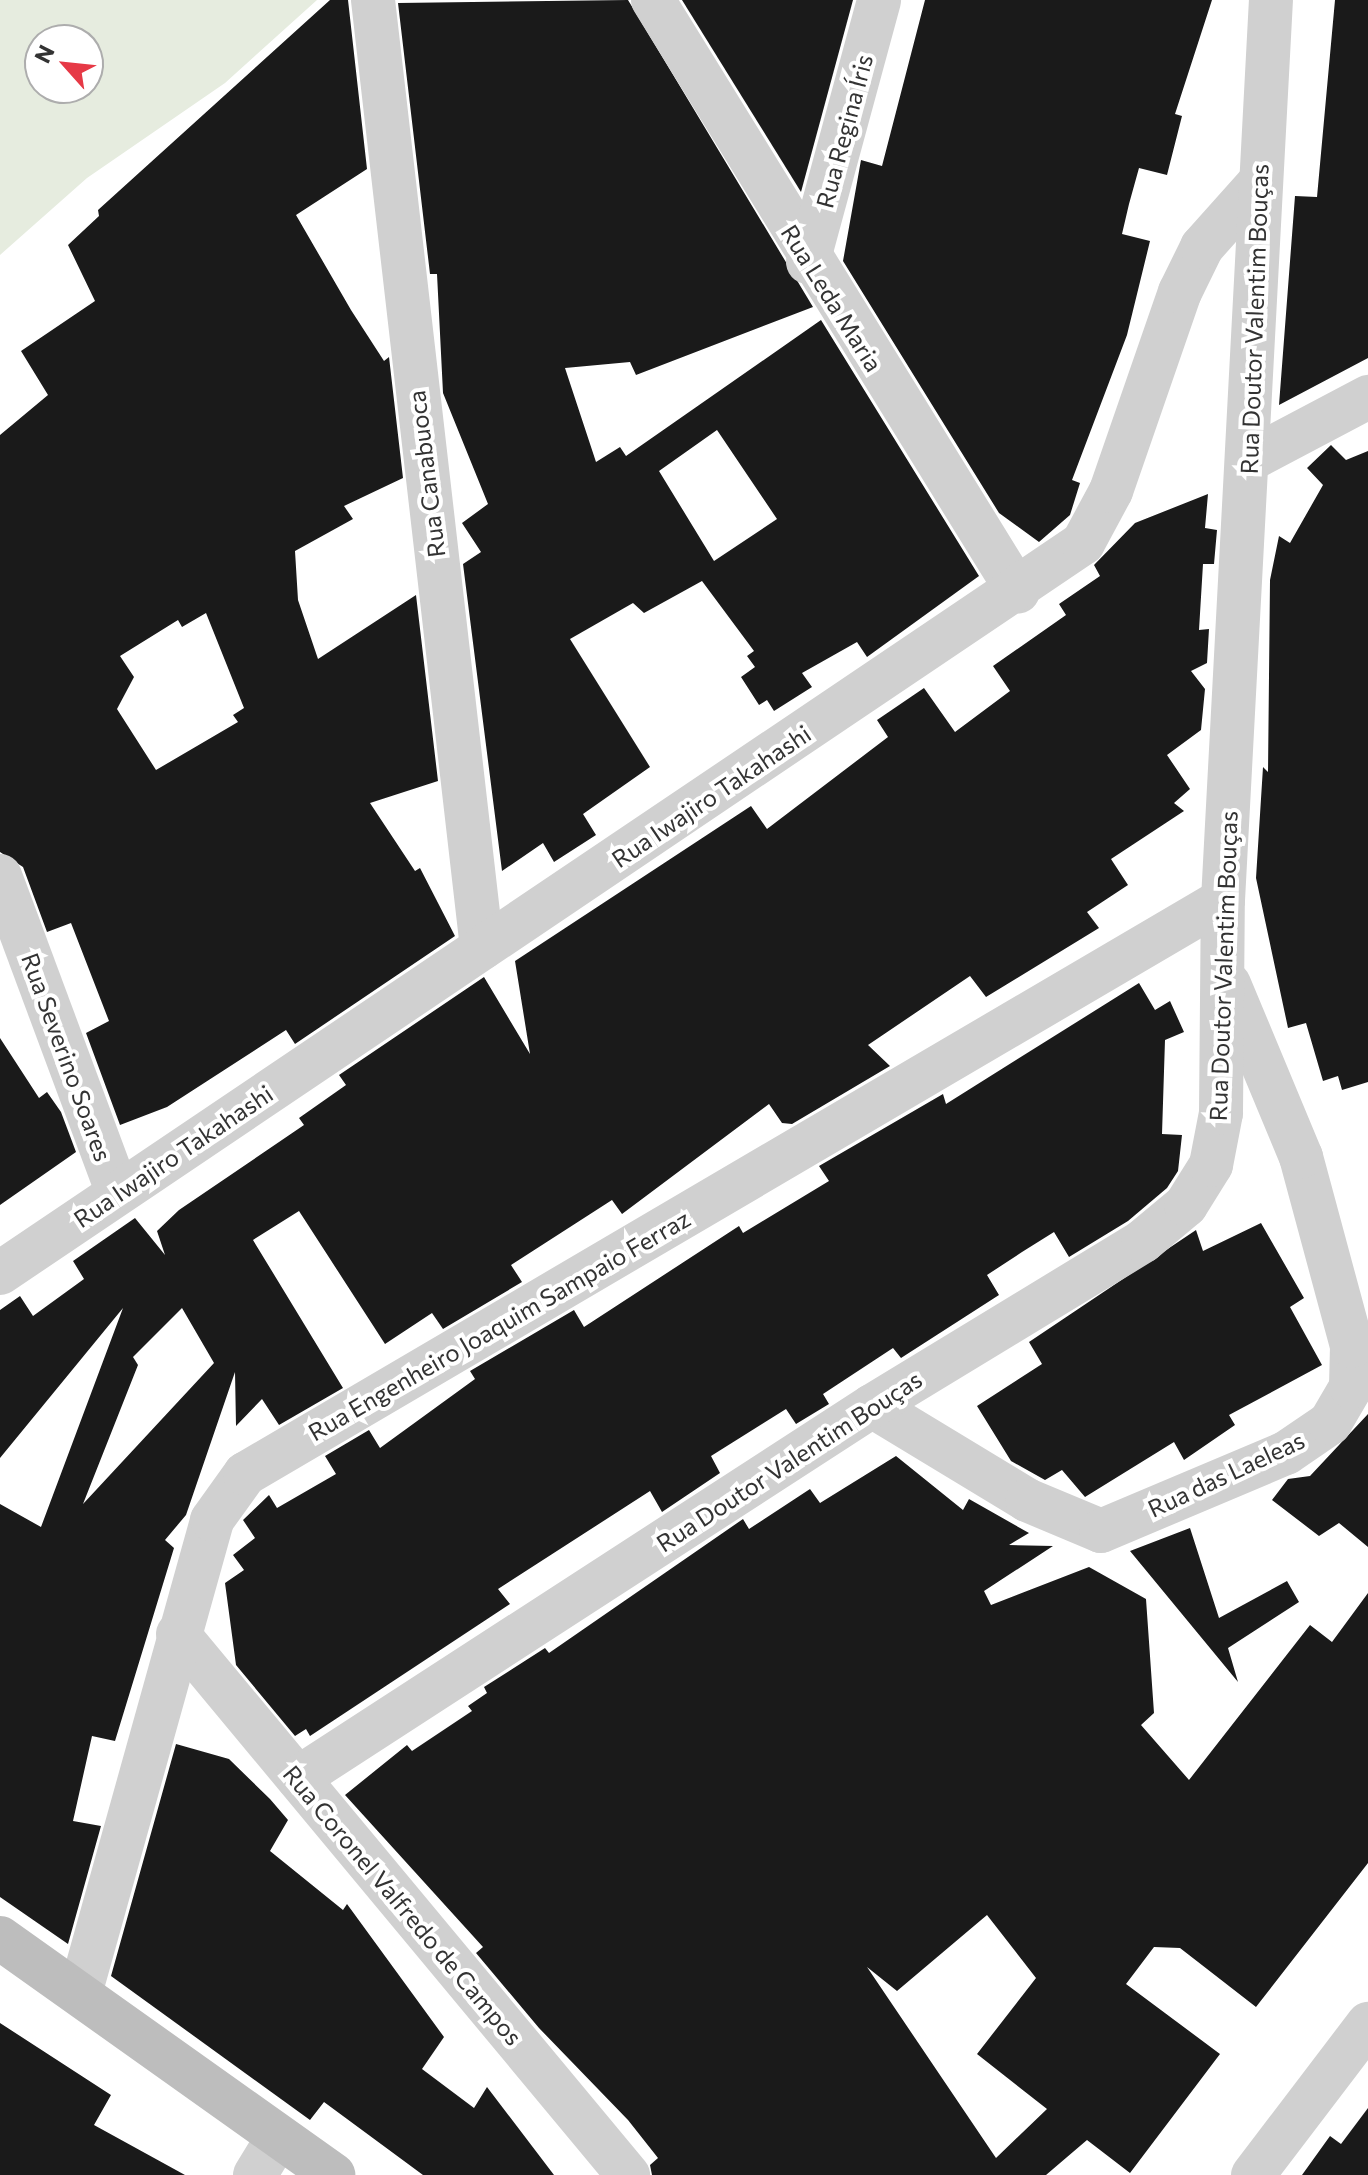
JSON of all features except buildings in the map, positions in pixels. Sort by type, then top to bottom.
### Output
[{"type":"main road","points":[[0,1938],[81,1990],[333,2175]]},
{"type":"street","name":"Rua Canabuoca","points":[[373,0],[482,948]]},
{"type":"street","name":"Rua Leda Maria","points":[[653,0],[808,262],[1018,592]]},
{"type":"street","name":"Rua Regina Íris","points":[[808,262],[879,0]]},
{"type":"street","name":"Rua Doutor Valentim Bouças","points":[[298,1778],[872,1406],[1143,1241],[1186,1205],[1211,1165],[1221,1113],[1225,977],[1223,900],[1249,460],[1271,0]]},
{"type":"street","name":"Rua Iwajiro Takahashi","points":[[0,1273],[1018,592],[1083,543],[1111,491],[1180,292],[1202,247],[1260,182]]},
{"type":"street","points":[[1249,460],[1368,397]]},
{"type":"street","name":"Rua Severino Soares","points":[[0,876],[118,1193]]},
{"type":"street","name":"Rua Engenheiro Joaquim Sampaio Ferraz","points":[[81,1990],[212,1520],[245,1474],[1223,900]]},
{"type":"street","name":"Rua das Laeleas","points":[[872,1406],[1027,1500],[1101,1531],[1286,1453],[1330,1423],[1351,1387],[1352,1346],[1301,1157],[1225,977]]},
{"type":"street","name":"Rua Coronel Valfredo de Campos","points":[[178,1634],[628,2175]]},
{"type":"street","points":[[1253,2175],[1368,2024]]},
{"type":"street","points":[[255,2175],[278,2137]]},
{"type":"shaded area","points":[[0,0],[317,0],[225,83],[87,178],[0,255]]}]
